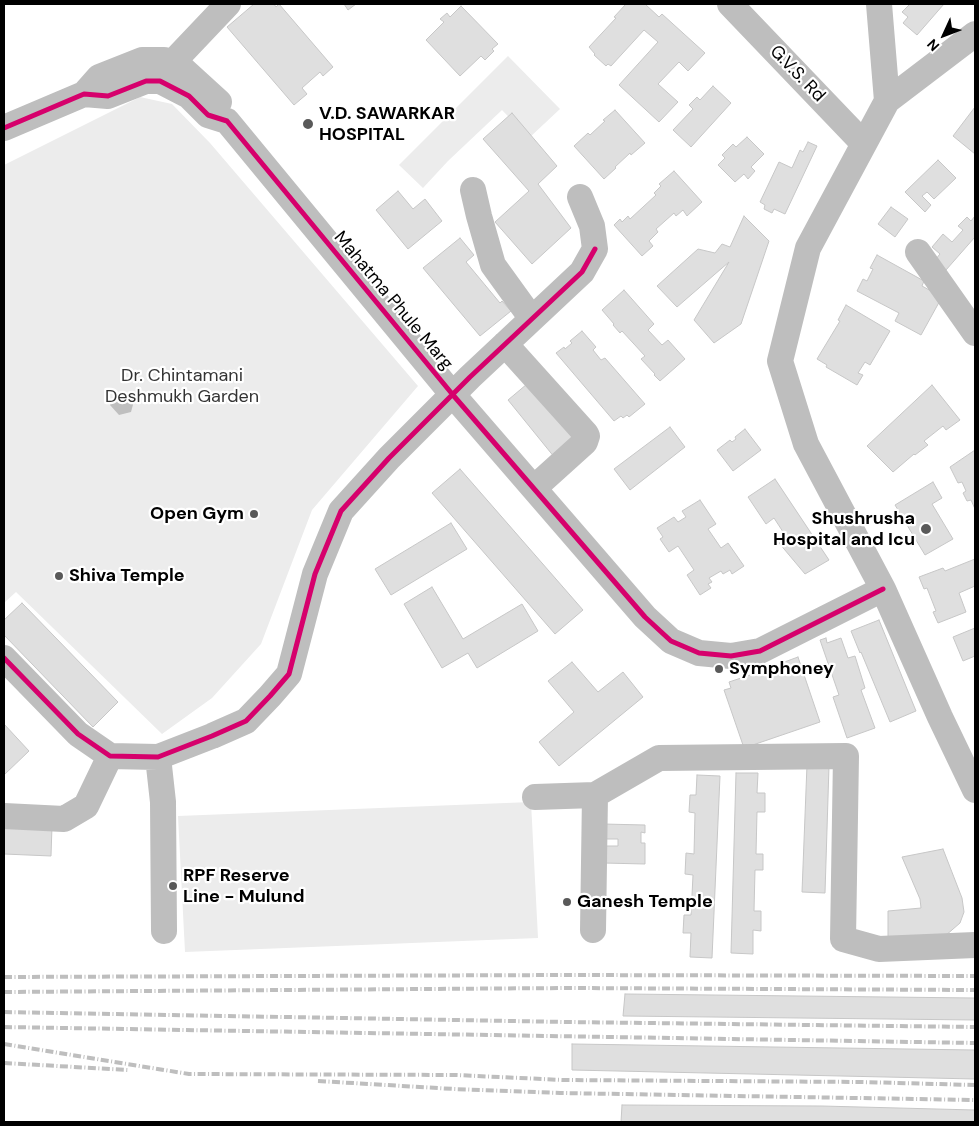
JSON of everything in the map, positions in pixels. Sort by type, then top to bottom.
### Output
[{"type":"street","points":[[166,72],[228,4]]},
{"type":"street","name":"G.V.S. Rd","points":[[730,4],[864,144]]},
{"type":"street","points":[[879,4],[887,101]]},
{"type":"street","points":[[975,34],[887,101],[808,248],[780,361],[806,444],[884,589],[940,717],[975,790]]},
{"type":"street","points":[[4,128],[84,94],[99,77],[142,60],[164,60],[166,72]]},
{"type":"street","name":"Mahatma Phule Marg","points":[[166,72],[185,71],[195,90],[219,103],[227,121],[453,395],[646,616],[671,641],[699,653],[732,656],[760,651],[884,589]]},
{"type":"street","points":[[473,190],[492,265],[532,319]]},
{"type":"street","points":[[4,658],[78,734],[110,756],[158,757],[246,721],[289,674],[314,574],[341,511],[389,458],[505,344],[582,272],[595,249],[592,226],[580,196]]},
{"type":"street","points":[[918,252],[975,334]]},
{"type":"street","points":[[505,344],[587,436],[585,442],[534,488]]},
{"type":"street","points":[[4,816],[64,819],[86,806],[110,756]]},
{"type":"street","points":[[535,797],[595,795],[659,758],[846,756],[844,940],[879,949],[975,945]]},
{"type":"street","points":[[158,757],[164,802],[164,931]]},
{"type":"street","points":[[593,930],[595,795]]},
{"type":"green space","points":[[508,56],[560,109],[529,138],[502,110],[448,161],[423,188],[399,165]]},
{"type":"green space","name":"Dr. Chintamani Deshmukh Garden","points":[[140,97],[172,104],[210,143],[418,386],[312,510],[261,644],[212,698],[162,734],[16,592],[4,603],[4,165]]},
{"type":"green space","points":[[531,802],[538,938],[185,952],[178,816]]},
{"type":"shaded area","points":[[125,392],[134,401],[131,412],[119,415],[110,405],[114,394]]},
{"type":"building","points":[[254,4],[274,4],[276,7],[279,4],[333,67],[323,76],[320,72],[302,88],[307,94],[294,105],[227,27]]},
{"type":"building","points":[[344,4],[356,4],[348,10]]},
{"type":"building","points":[[626,4],[645,4],[659,17],[662,14],[705,53],[688,71],[679,62],[658,84],[678,102],[659,122],[619,85],[658,42],[644,30],[611,66],[608,64],[606,66],[594,55],[589,47],[616,18],[614,17]]},
{"type":"building","points":[[910,4],[944,4],[917,35],[903,23],[908,17],[902,12]]},
{"type":"building","points":[[461,6],[498,44],[492,49],[494,51],[485,60],[481,56],[460,76],[426,40],[444,22],[440,19],[447,13],[450,17]]},
{"type":"building","points":[[713,86],[731,103],[691,147],[673,130],[693,109],[689,105],[697,97],[700,100]]},
{"type":"building","points":[[975,107],[975,154],[953,136]]},
{"type":"building","points":[[615,110],[645,143],[631,155],[630,153],[604,179],[574,146],[588,133],[590,135]]},
{"type":"building","points":[[512,113],[557,166],[538,184],[571,228],[532,264],[495,222],[529,191],[483,139]]},
{"type":"building","points":[[747,137],[764,154],[751,167],[755,171],[748,179],[744,174],[735,182],[718,165],[725,158],[722,155],[733,144],[736,147]]},
{"type":"building","points":[[808,142],[817,146],[785,214],[774,209],[772,213],[764,209],[765,205],[760,202],[779,162],[792,168],[800,150],[803,152]]},
{"type":"building","points":[[938,160],[956,178],[934,199],[927,192],[922,196],[931,205],[925,212],[905,192]]},
{"type":"building","points":[[674,171],[702,202],[687,216],[683,210],[676,216],[674,213],[656,229],[658,232],[649,241],[653,246],[642,256],[614,225],[620,219],[622,222],[628,216],[630,219],[656,195],[654,193],[661,186],[659,184]]},
{"type":"building","points":[[398,191],[413,209],[425,199],[442,221],[408,249],[376,210]]},
{"type":"building","points":[[891,207],[908,219],[895,237],[878,224]]},
{"type":"building","points":[[744,216],[769,241],[741,324],[714,343],[694,320],[729,262],[677,307],[657,286],[698,249],[715,253],[722,244],[730,247]]},
{"type":"building","points":[[975,216],[975,237],[946,270],[935,260],[940,254],[932,247],[943,234],[952,242],[963,230],[958,226],[967,217],[971,221]]},
{"type":"building","points":[[460,238],[474,255],[466,262],[500,303],[502,301],[511,311],[480,336],[423,268]]},
{"type":"building","points":[[877,255],[924,281],[922,286],[942,297],[921,335],[895,321],[899,313],[857,291],[863,279],[867,281],[873,269],[870,268]]},
{"type":"building","points":[[624,290],[654,324],[648,330],[662,345],[668,340],[685,359],[660,381],[641,359],[645,356],[622,331],[620,333],[602,310]]},
{"type":"building","points":[[846,305],[890,331],[870,365],[865,362],[858,373],[863,375],[857,385],[826,367],[827,365],[817,359],[840,321],[838,320]]},
{"type":"building","points":[[582,331],[596,347],[593,350],[601,360],[605,358],[645,404],[629,417],[627,415],[623,418],[621,416],[614,421],[556,353],[564,347],[565,349],[572,343],[570,341]]},
{"type":"building","points":[[533,379],[580,437],[555,458],[508,400]]},
{"type":"building","points":[[932,385],[960,420],[946,430],[943,426],[924,441],[928,445],[893,472],[867,446]]},
{"type":"building","points":[[670,427],[685,447],[630,490],[614,469]]},
{"type":"building","points":[[745,429],[761,450],[733,471],[717,450],[730,440],[732,442],[736,439],[735,437]]},
{"type":"building","points":[[975,450],[975,509],[971,500],[967,501],[963,493],[966,491],[962,482],[958,483],[950,467]]},
{"type":"building","points":[[460,469],[583,610],[555,634],[432,493]]},
{"type":"building","points":[[775,479],[829,560],[805,574],[779,543],[787,538],[774,518],[766,524],[748,497]]},
{"type":"building","points":[[933,482],[942,498],[932,504],[953,539],[925,555],[895,505]]},
{"type":"building","points":[[700,500],[716,524],[708,529],[721,548],[728,543],[744,566],[732,574],[730,570],[723,574],[721,571],[709,578],[712,582],[708,584],[711,588],[700,595],[687,575],[694,570],[678,546],[669,552],[660,539],[663,537],[657,528],[674,517],[678,522],[686,517],[682,511]]},
{"type":"building","points":[[451,523],[467,549],[391,595],[375,569]]},
{"type":"building","points":[[975,559],[975,586],[959,593],[966,612],[938,623],[933,612],[936,611],[927,588],[924,589],[919,577],[943,568],[945,571]]},
{"type":"building","points":[[432,587],[463,639],[522,604],[538,631],[477,668],[468,653],[442,668],[404,604]]},
{"type":"building","points":[[22,603],[118,702],[93,727],[4,635],[4,620]]},
{"type":"building","points":[[879,620],[916,711],[890,722],[851,631]]},
{"type":"building","points":[[975,628],[975,656],[963,661],[953,637]]},
{"type":"building","points":[[826,638],[827,643],[841,638],[848,658],[855,656],[865,688],[861,690],[875,728],[847,738],[833,697],[839,695],[820,640]]},
{"type":"building","points":[[798,657],[820,722],[744,748],[724,690],[731,688],[729,682]]},
{"type":"building","points":[[572,662],[598,692],[623,672],[643,697],[559,766],[539,742],[574,712],[548,681]]},
{"type":"building","points":[[4,724],[29,751],[4,775]]},
{"type":"building","points":[[807,765],[829,766],[825,893],[802,892]]},
{"type":"building","points":[[736,773],[758,773],[757,793],[765,793],[765,812],[757,812],[756,854],[763,854],[763,870],[755,870],[754,911],[761,911],[761,931],[753,930],[753,954],[731,953]]},
{"type":"building","points":[[697,775],[720,776],[712,958],[690,957],[691,933],[683,933],[684,915],[691,915],[693,875],[685,874],[686,853],[694,854],[695,813],[689,812],[690,795],[696,795]]},
{"type":"building","points":[[4,824],[52,826],[51,856],[4,854]]},
{"type":"building","points":[[603,824],[645,825],[645,833],[641,832],[641,843],[645,843],[645,864],[603,863],[603,846],[618,846],[618,839],[603,839]]},
{"type":"building","points":[[943,849],[962,898],[964,912],[960,923],[945,936],[888,937],[888,911],[921,908],[920,899],[902,857]]},
{"type":"building","points":[[625,994],[975,998],[975,1020],[623,1016]]},
{"type":"building","points":[[572,1044],[975,1050],[975,1079],[572,1070]]},
{"type":"building","points":[[622,1105],[822,1106],[975,1110],[975,1122],[621,1122]]},
{"type":"railway","points":[[4,977],[975,976]]},
{"type":"railway","points":[[4,992],[568,988],[975,990]]},
{"type":"railway","points":[[4,1012],[975,1027]]},
{"type":"railway","points":[[4,1027],[975,1043]]},
{"type":"railway","points":[[4,1044],[189,1074],[456,1075],[563,1080],[861,1082],[975,1085]]},
{"type":"railway","points":[[4,1063],[128,1070]]},
{"type":"railway","points":[[318,1081],[560,1093],[975,1100]]},
{"type":"cycle path","points":[[4,128],[84,94],[108,96],[146,81],[160,81],[189,96],[208,115],[227,121],[453,395],[645,617],[671,641],[699,653],[731,656],[760,651],[883,589]]},
{"type":"cycle path","points":[[4,658],[78,734],[110,756],[158,757],[246,721],[289,674],[315,574],[341,511],[389,458],[470,377],[582,272],[595,249]]},
{"type":"place","name":"V.D. SAWARKAR HOSPITAL","points":[[308,124]]},
{"type":"place","name":"Open Gym","points":[[254,514]]},
{"type":"place","name":"Shushrusha Hospital and Icu","points":[[926,529]]},
{"type":"place","name":"Shiva Temple","points":[[59,576]]},
{"type":"place","name":"Symphoney","points":[[719,669]]},
{"type":"place","name":"RPF Reserve Line - Mulund","points":[[173,886]]},
{"type":"place","name":"Ganesh Temple","points":[[567,902]]}]
